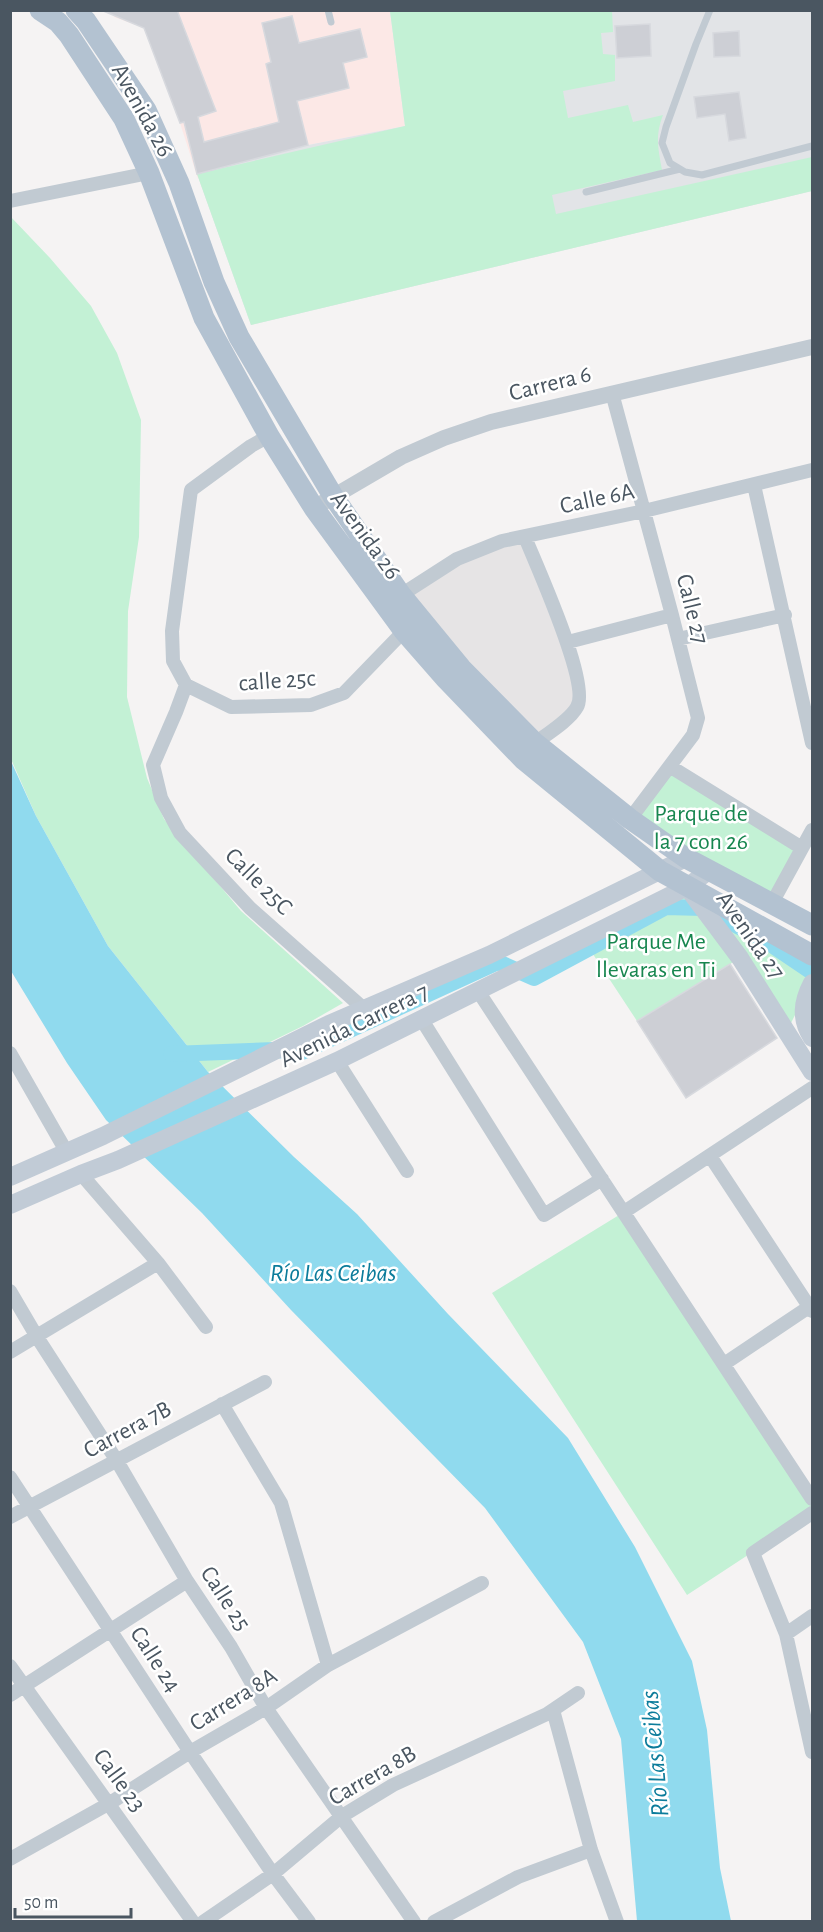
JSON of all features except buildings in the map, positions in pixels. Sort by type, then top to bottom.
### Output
[{"type":"main road","name":"Avenida 26","points":[[40,10],[58,22],[75,44],[124,119],[149,173],[204,318],[269,436],[314,508],[404,631],[522,759],[660,871],[813,955]]},
{"type":"main road","name":"Avenida 26","points":[[76,10],[86,21],[146,110],[179,183],[225,310],[239,337],[333,496],[401,595],[461,669],[535,743],[630,819],[686,858],[771,905],[813,925]]},
{"type":"main road","name":"Avenida Carrera 7","points":[[10,1177],[103,1136],[298,1038],[489,955],[686,858]]},
{"type":"main road","name":"Avenida Carrera 7","points":[[10,1205],[118,1160],[337,1061],[687,887],[710,870]]},
{"type":"main road","name":"Avenida 27","points":[[687,887],[740,958],[813,1072]]},
{"type":"main road","points":[[811,1036],[803,1018],[806,995],[812,983]]},
{"type":"street","points":[[10,201],[149,173]]},
{"type":"street","name":"Carrera 6","points":[[314,508],[401,457],[444,438],[491,422],[813,347]]},
{"type":"street","name":"Calle 27","points":[[612,393],[698,718],[693,735],[630,819]]},
{"type":"street","points":[[186,685],[173,661],[172,631],[191,490],[251,446],[269,436]]},
{"type":"street","name":"Calle 6A","points":[[401,595],[457,560],[502,541],[644,511],[813,470]]},
{"type":"street","points":[[754,485],[813,743]]},
{"type":"street","points":[[525,537],[568,642],[577,678],[579,703],[577,709],[535,743]]},
{"type":"street","points":[[568,642],[672,615]]},
{"type":"street","points":[[678,639],[785,615]]},
{"type":"street","name":"calle 25c","points":[[186,685],[231,707],[311,705],[344,693],[404,631]]},
{"type":"street","name":"Calle 25C","points":[[186,685],[153,765],[160,798],[180,833],[250,908],[363,1008]]},
{"type":"street","points":[[671,767],[802,848]]},
{"type":"street","points":[[771,905],[813,830]]},
{"type":"street","points":[[478,991],[813,1499]]},
{"type":"street","points":[[422,1020],[544,1215],[602,1179]]},
{"type":"street","points":[[10,1053],[66,1151]]},
{"type":"street","points":[[337,1061],[407,1171]]},
{"type":"street","points":[[624,1212],[813,1088]]},
{"type":"street","points":[[710,1156],[812,1307],[724,1364]]},
{"type":"street","points":[[81,1174],[158,1263],[206,1327]]},
{"type":"street","points":[[10,1352],[158,1263]]},
{"type":"street","name":"Calle 25","points":[[10,1291],[117,1461],[187,1581],[231,1647],[266,1708],[414,1922]]},
{"type":"street","name":"Carrera 7B","points":[[10,1517],[265,1382]]},
{"type":"street","points":[[222,1404],[281,1503],[328,1665]]},
{"type":"street","name":"Calle 24","points":[[10,1477],[31,1505],[190,1752],[273,1874],[309,1922]]},
{"type":"street","points":[[813,1514],[753,1553],[786,1634],[808,1707],[813,1752]]},
{"type":"street","points":[[10,1695],[187,1581]]},
{"type":"street","name":"Carrera 8A","points":[[10,1858],[110,1803],[190,1752],[266,1708],[328,1665],[482,1583]]},
{"type":"street","points":[[786,1634],[813,1616]]},
{"type":"street","name":"Calle 23","points":[[10,1666],[193,1922]]},
{"type":"street","name":"Carrera 8B","points":[[203,1922],[273,1874],[342,1816],[393,1785],[553,1710],[578,1693]]},
{"type":"street","points":[[553,1710],[591,1850],[617,1922]]},
{"type":"street","points":[[434,1922],[518,1877],[591,1850]]},
{"type":"lane","points":[[328,10],[331,22]]},
{"type":"lane","points":[[710,10],[666,127],[662,143],[670,164],[685,172],[702,175],[813,146]]},
{"type":"lane","points":[[586,192],[680,169]]},
{"type":"shaded area","points":[[112,11],[390,11],[405,126],[308,145],[198,174],[198,179],[180,123],[144,28],[114,17]]},
{"type":"shaded area","points":[[390,11],[812,11],[812,191],[251,325],[197,174],[308,145],[405,126]]},
{"type":"shaded area","points":[[525,537],[568,642],[577,709],[535,743],[401,595],[429,576]]},
{"type":"green space","points":[[612,10],[613,32],[601,33],[603,54],[615,55],[615,81],[563,91],[568,118],[628,105],[633,122],[663,115],[658,136],[662,170],[552,195],[556,214],[812,157],[812,191],[251,325],[197,174],[405,126],[390,11]]},
{"type":"green space","points":[[10,216],[91,306],[117,353],[141,420],[139,537],[128,611],[127,697],[147,778],[164,819],[241,911],[343,1003],[303,1026],[208,1072],[108,946],[36,816],[11,759]]},
{"type":"green space","name":"Parque de la 7 con 26","points":[[671,767],[802,848],[771,905],[630,819]]},
{"type":"green space","name":"Parque Me llevaras en Ti","points":[[687,887],[723,933],[739,915],[812,955],[812,981],[787,1031],[740,958],[637,1021],[583,939]]},
{"type":"green space","points":[[624,1212],[812,1499],[812,1513],[687,1595],[492,1293]]},
{"type":"water","name":"Río Las Ceibas","points":[[10,759],[36,816],[108,946],[208,1072],[294,1157],[357,1214],[448,1314],[568,1438],[635,1547],[692,1661],[707,1730],[720,1868],[731,1921],[637,1921],[621,1739],[583,1642],[485,1508],[291,1310],[202,1213],[106,1120],[67,1063],[11,971]]},
{"type":"waterway","points":[[171,1054],[275,1050],[302,1052],[498,962],[534,978],[666,907],[703,908],[766,941],[812,972]]}]
